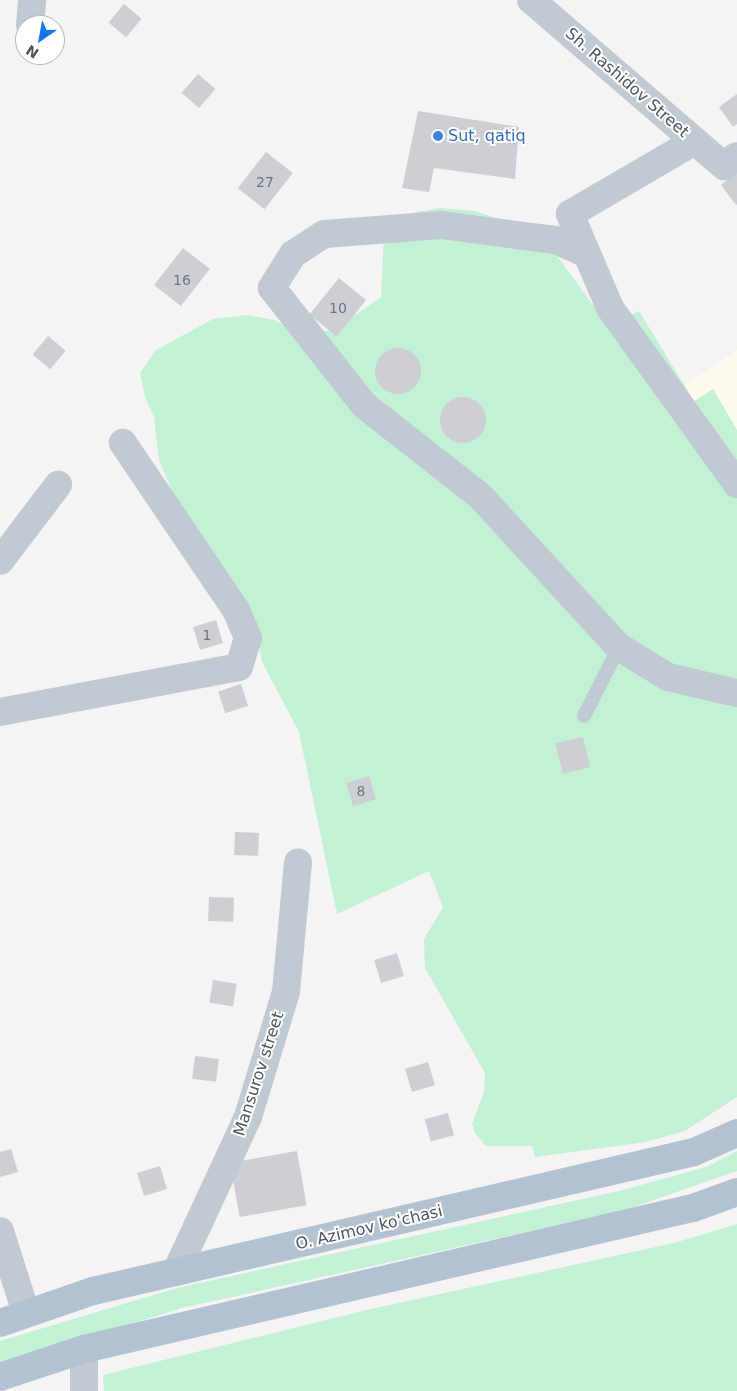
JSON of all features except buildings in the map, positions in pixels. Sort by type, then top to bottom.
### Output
[{"type":"main road","name":"O. Azimov ko'chasi","points":[[0,1324],[26,1313],[176,1272],[694,1152],[737,1132]]},
{"type":"main road","points":[[0,1377],[84,1349],[684,1210],[737,1192]]},
{"type":"street","points":[[31,15],[32,0]]},
{"type":"street","name":"Sh. Rashidov Street","points":[[530,0],[695,141],[731,161]]},
{"type":"street","points":[[695,141],[570,214],[610,308],[737,484]]},
{"type":"street","points":[[587,254],[555,240],[441,226],[324,234],[292,254],[272,288],[364,405],[480,496],[619,647],[668,677],[737,693]]},
{"type":"street","points":[[0,712],[239,667],[248,638],[236,610],[123,444]]},
{"type":"street","points":[[0,561],[58,485]]},
{"type":"street","name":"Mansurov street","points":[[176,1272],[248,1117],[286,992],[298,863]]},
{"type":"street","points":[[0,1231],[26,1313]]},
{"type":"street","points":[[84,1349],[84,1391]]},
{"type":"lane","points":[[584,716],[600,691],[619,647]]},
{"type":"shaded area","points":[[737,350],[737,430],[713,389],[694,402],[684,386]]},
{"type":"green space","points":[[439,208],[475,211],[530,230],[557,256],[609,327],[639,311],[694,401],[713,389],[737,430],[737,1097],[685,1131],[646,1142],[535,1157],[532,1146],[486,1146],[475,1133],[472,1124],[484,1092],[485,1073],[425,968],[424,939],[443,907],[429,871],[337,914],[299,732],[262,662],[254,622],[176,501],[159,460],[154,417],[145,397],[140,373],[156,350],[213,319],[248,315],[274,320],[294,330],[330,331],[360,312],[381,297],[384,238],[408,214]]},
{"type":"green space","points":[[737,1151],[737,1171],[625,1210],[182,1308],[0,1365],[0,1341],[177,1288],[619,1191],[706,1167]]},
{"type":"green space","points":[[737,1224],[737,1391],[104,1391],[103,1375],[371,1309],[674,1243]]},
{"type":"place","name":"Sut, qatiq","points":[[438,136]]}]
